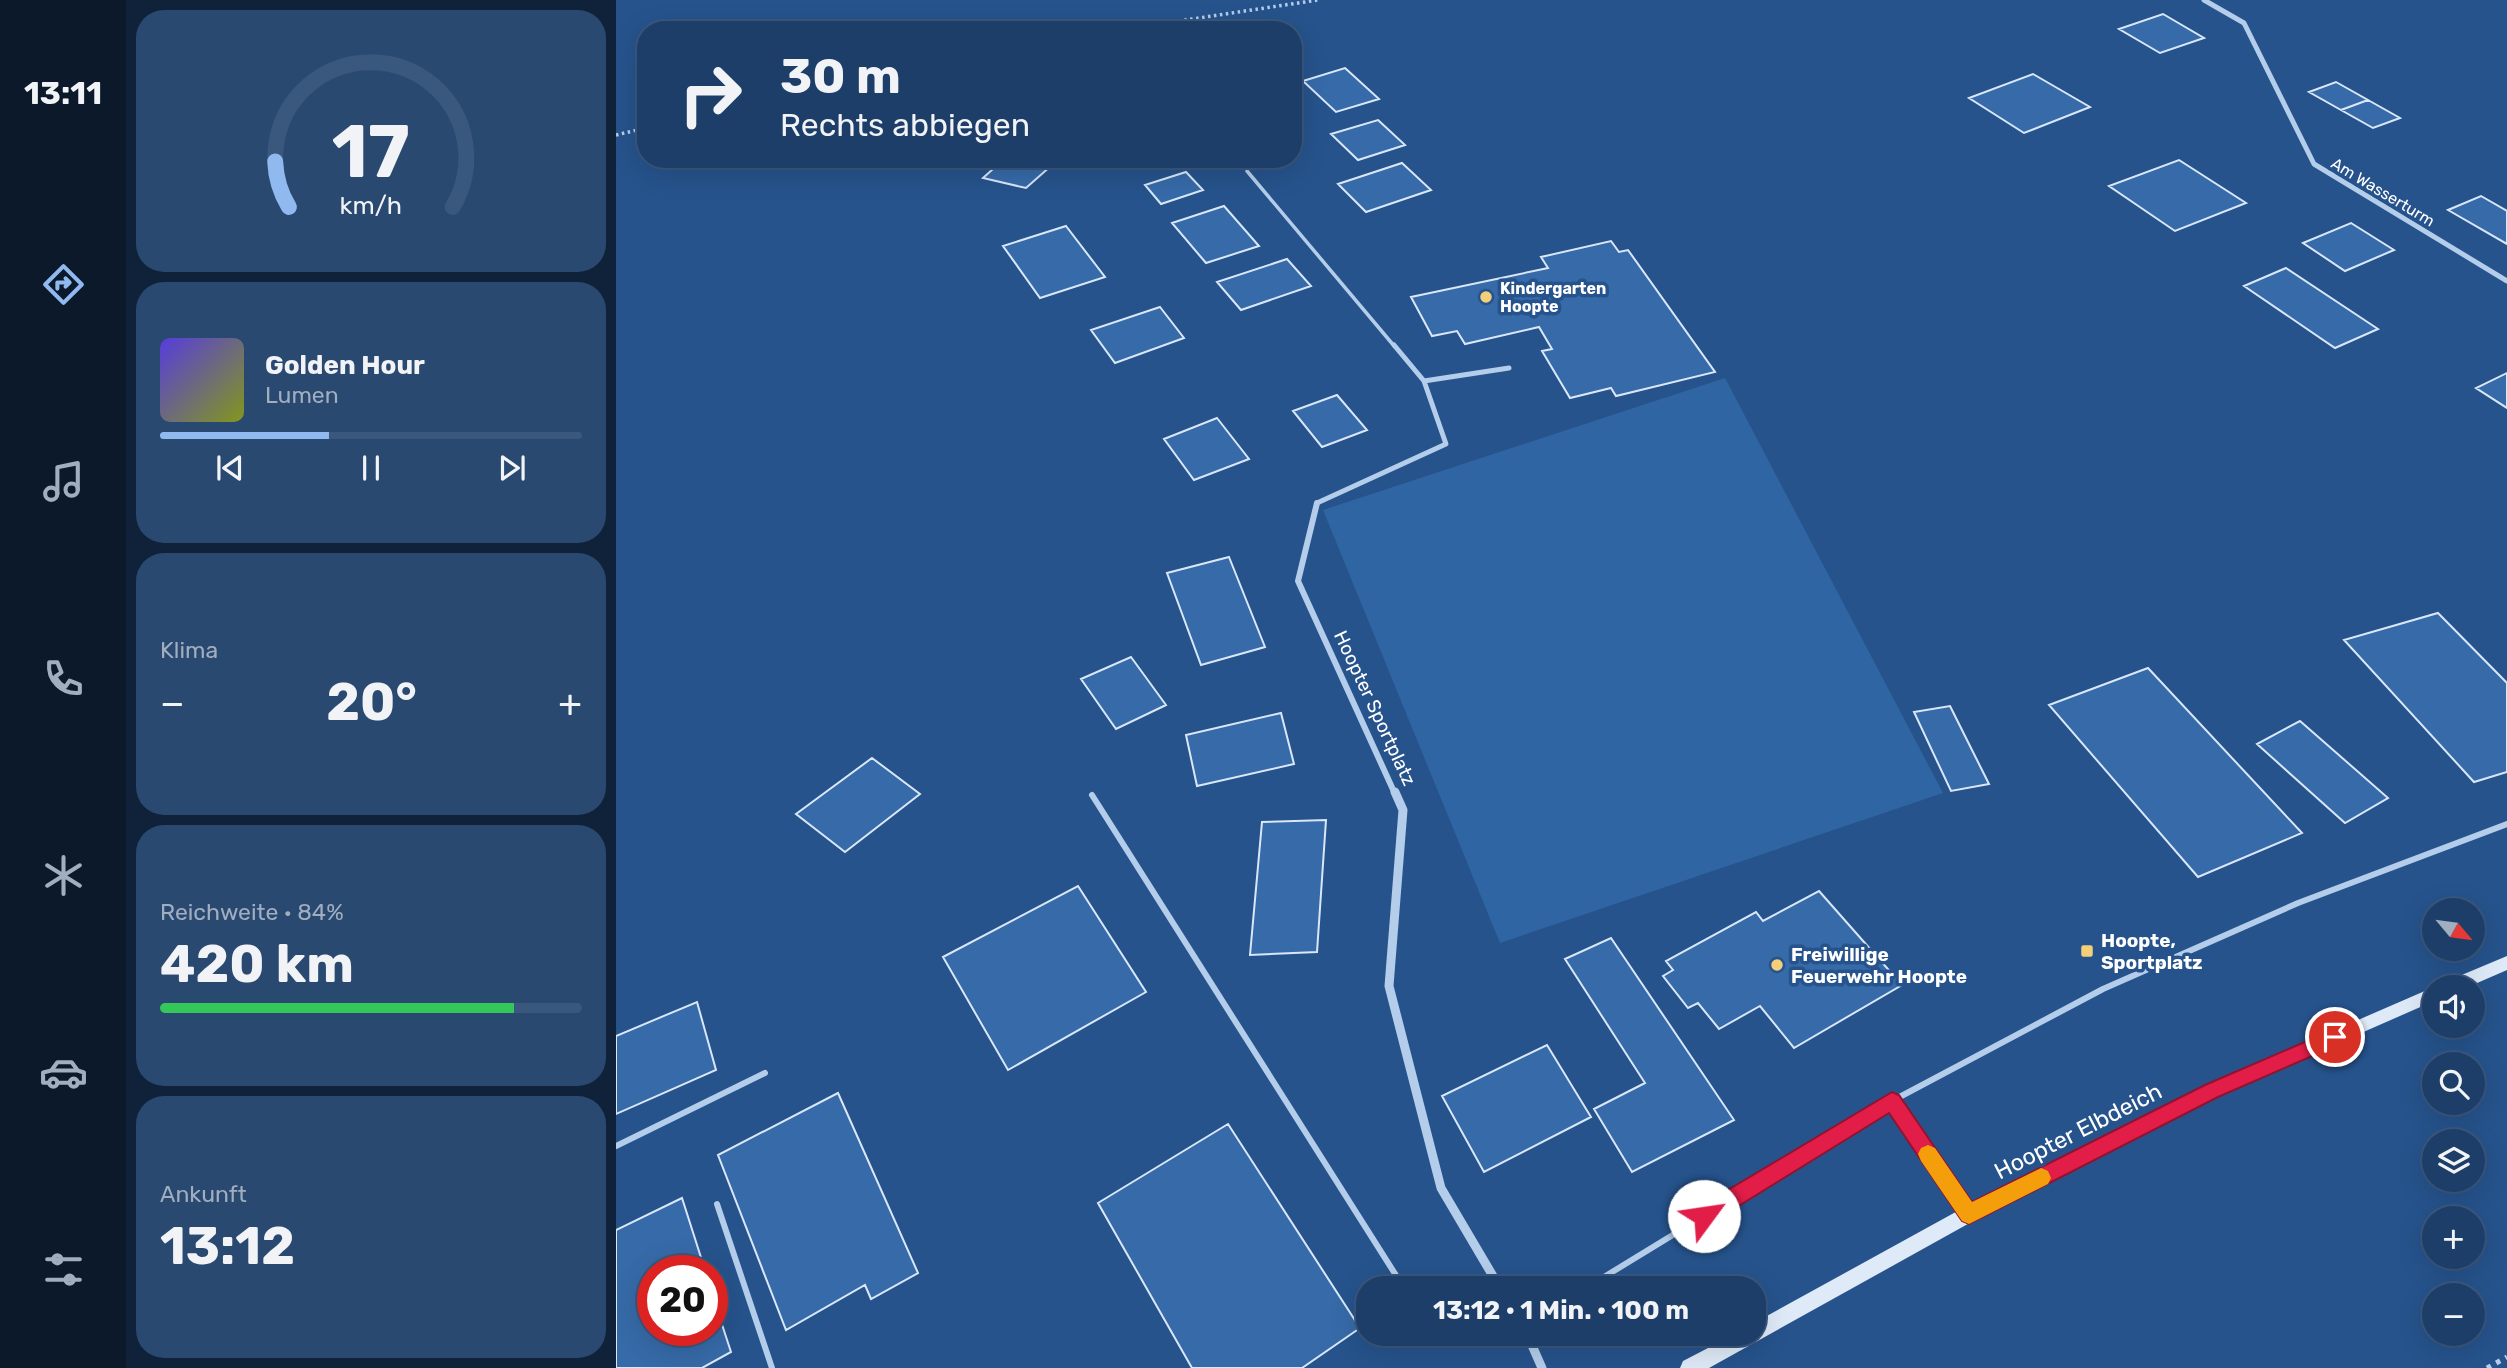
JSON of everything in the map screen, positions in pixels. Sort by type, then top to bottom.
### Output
[{"type":"street","name":"Am Wasserturm","points":[[2204,0],[2244,23],[2314,164],[2507,281]]},
{"type":"street","name":"Hoopter Sportplatz","points":[[1317,503],[1298,581],[1402,810],[1389,986],[1441,1188],[1493,1276]]},
{"type":"street","points":[[2479,975],[2507,963]]},
{"type":"street","name":"Hoopter Elbdeich","points":[[1766,1326],[1969,1214],[2212,1091],[2422,999]]},
{"type":"street","points":[[1536,1346],[1542,1368]]},
{"type":"street","name":"Hoopter Elbdeich","points":[[1690,1368],[1730,1346]]},
{"type":"lane","name":"Hoopter Sportplatz","points":[[1247,171],[1424,381],[1447,444],[1317,503]]},
{"type":"lane","points":[[1424,381],[1509,368]]},
{"type":"lane","points":[[1092,795],[1396,1276]]},
{"type":"lane","points":[[1606,1276],[1892,1101],[2103,989],[2298,903],[2507,824]]},
{"type":"lane","points":[[616,1146],[765,1073]]},
{"type":"lane","points":[[1892,1101],[1969,1214]]},
{"type":"lane","points":[[717,1204],[772,1368]]},
{"type":"path","points":[[1179,21],[1318,0]]},
{"type":"path","points":[[616,135],[637,130]]},
{"type":"path","points":[[2487,1368],[2507,1357]]},
{"type":"shaded area","points":[[1725,378],[1943,793],[1500,943],[1323,510]]},
{"type":"building","points":[[2163,14],[2204,38],[2160,53],[2119,29]]},
{"type":"building","points":[[1345,68],[1379,99],[1336,112],[1303,81]]},
{"type":"building","points":[[2033,74],[2090,107],[2024,133],[1969,98]]},
{"type":"building","points":[[2336,82],[2368,100],[2341,110],[2309,92]]},
{"type":"building","points":[[2368,100],[2400,118],[2373,128],[2341,110]]},
{"type":"building","points":[[1378,120],[1405,145],[1358,160],[1331,134]]},
{"type":"building","points":[[2179,160],[2246,203],[2175,231],[2109,186]]},
{"type":"building","points":[[1402,163],[1431,190],[1366,212],[1338,184]]},
{"type":"building","points":[[994,168],[1049,168],[1026,188],[983,178]]},
{"type":"building","points":[[1186,172],[1203,190],[1161,204],[1145,185]]},
{"type":"building","points":[[2481,196],[2507,211],[2507,244],[2448,210]]},
{"type":"building","points":[[1224,206],[1259,246],[1206,263],[1172,223]]},
{"type":"building","points":[[2351,223],[2394,250],[2345,271],[2303,243]]},
{"type":"building","points":[[1066,226],[1105,277],[1040,298],[1003,246]]},
{"type":"building","points":[[1611,241],[1619,252],[1628,250],[1715,372],[1616,396],[1611,388],[1570,398],[1542,351],[1552,349],[1539,327],[1465,344],[1457,331],[1432,336],[1411,297],[1548,268],[1541,257]]},
{"type":"building","points":[[1287,259],[1311,286],[1241,310],[1217,282]]},
{"type":"building","points":[[2286,268],[2378,329],[2335,348],[2244,286]]},
{"type":"building","points":[[1160,307],[1184,338],[1115,363],[1091,330]]},
{"type":"building","points":[[2507,373],[2507,408],[2476,388]]},
{"type":"building","points":[[1337,395],[1367,430],[1322,447],[1293,411]]},
{"type":"building","points":[[1217,418],[1249,459],[1194,480],[1164,439]]},
{"type":"building","points":[[1229,557],[1265,647],[1201,665],[1167,573]]},
{"type":"building","points":[[2438,613],[2507,683],[2507,772],[2474,782],[2344,640]]},
{"type":"building","points":[[1131,657],[1166,705],[1116,729],[1081,679]]},
{"type":"building","points":[[2148,668],[2302,833],[2198,877],[2049,705]]},
{"type":"building","points":[[1950,706],[1989,784],[1951,791],[1914,712]]},
{"type":"building","points":[[1281,713],[1294,764],[1197,786],[1186,735]]},
{"type":"building","points":[[2300,721],[2388,798],[2345,823],[2257,744]]},
{"type":"building","points":[[872,758],[920,794],[845,852],[796,814]]},
{"type":"building","points":[[1326,820],[1317,952],[1250,955],[1262,822]]},
{"type":"building","points":[[1078,886],[1146,992],[1008,1070],[943,957]]},
{"type":"building","name":"Freiwillige Feuerwehr Hoopte","points":[[1819,891],[1902,985],[1794,1048],[1760,1006],[1719,1029],[1698,1003],[1688,1008],[1663,976],[1673,970],[1666,961],[1756,912],[1763,921]]},
{"type":"building","points":[[1611,938],[1734,1120],[1632,1172],[1594,1109],[1645,1083],[1565,959]]},
{"type":"building","points":[[697,1002],[716,1070],[616,1114],[616,1036]]},
{"type":"building","points":[[1547,1045],[1591,1117],[1484,1172],[1442,1096]]},
{"type":"building","points":[[838,1093],[918,1273],[871,1299],[865,1285],[786,1330],[718,1155]]},
{"type":"building","points":[[1228,1124],[1356,1322],[1356,1331],[1302,1368],[1192,1368],[1098,1203]]},
{"type":"building","points":[[682,1198],[700,1255],[637,1255],[637,1346],[728,1346],[728,1343],[731,1352],[702,1368],[616,1368],[616,1230]]},
{"type":"slow traffic","points":[[1928,1154],[1969,1214],[2041,1178]]},
{"type":"place","name":"Kindergarten Hoopte","points":[[1486,297]]},
{"type":"place","name":"Hoopte, Sportplatz","points":[[2087,951]]},
{"type":"place","name":"Freiwillige Feuerwehr Hoopte","points":[[1777,965]]},
{"type":"route","points":[[1704,1216],[1892,1101],[1969,1214],[2212,1091],[2335,1037]]}]
